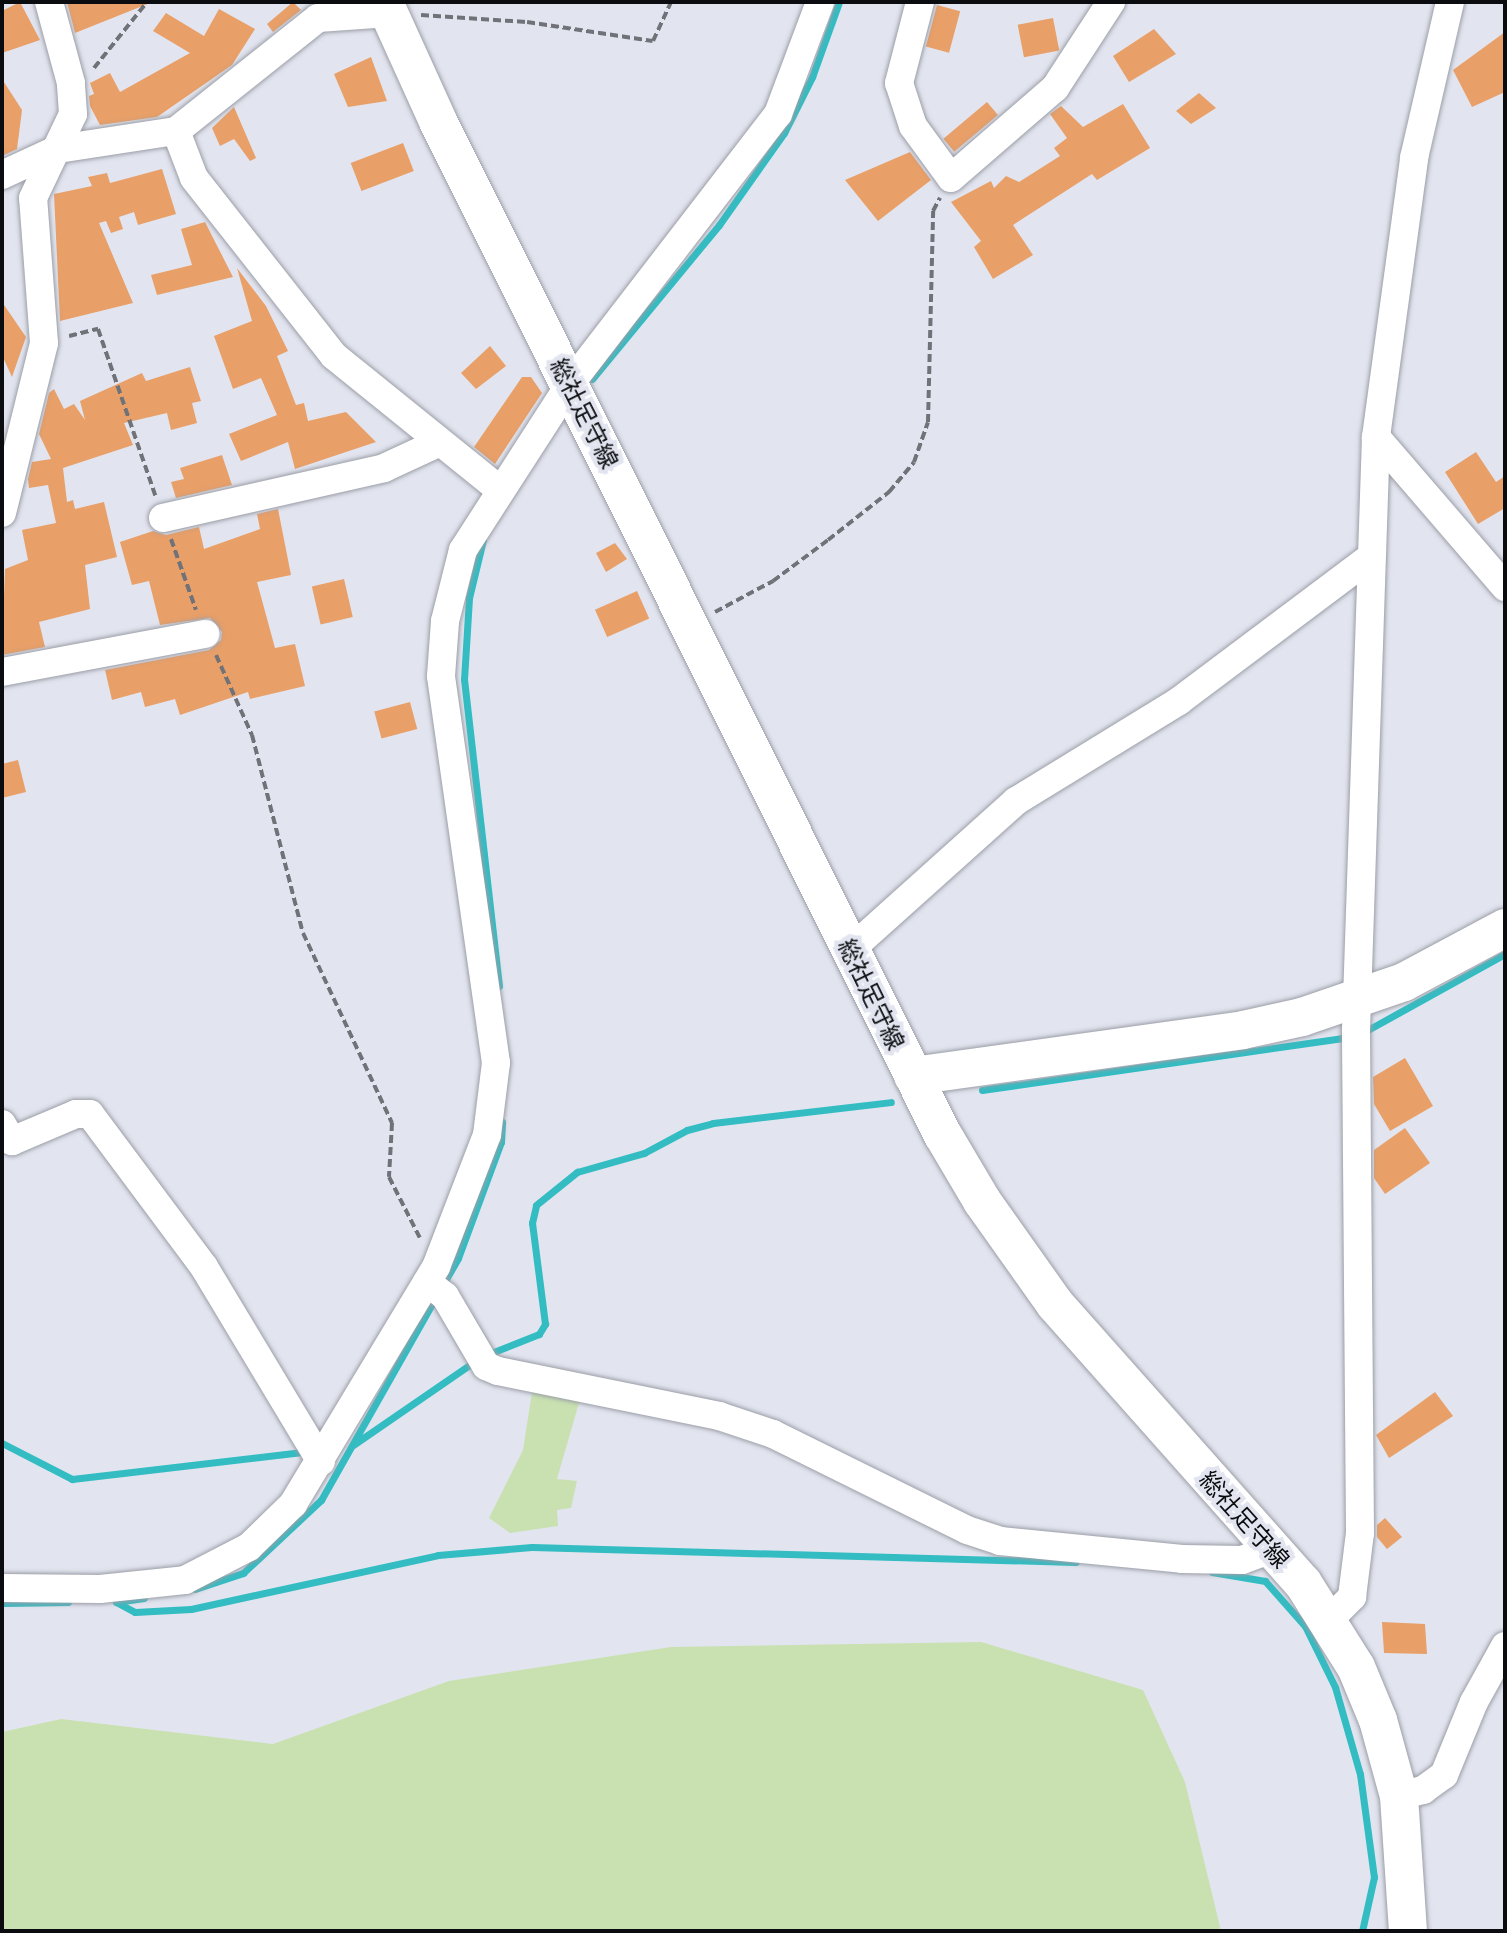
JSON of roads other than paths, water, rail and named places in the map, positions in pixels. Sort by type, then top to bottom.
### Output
[{"type":"main road","name":"総社足守線","points":[[387,8],[850,950],[913,1076],[982,1201],[1032,1274],[1273,1549],[1329,1620],[1378,1720],[1399,1796],[1408,1931]]},
{"type":"main road","points":[[913,1076],[1243,1030],[1356,1024],[1404,982],[1505,928]]},
{"type":"street","points":[[2,513],[44,343],[33,198],[73,114],[71,83],[49,2]]},
{"type":"street","points":[[2,1588],[100,1589],[185,1580],[249,1547],[293,1504],[436,1283],[487,1135],[496,1063],[441,676],[445,621],[463,550],[499,489],[570,384],[778,114],[820,2]]},
{"type":"street","points":[[920,2],[899,83],[913,126],[951,178],[1055,88],[1111,2]]},
{"type":"street","points":[[1329,1620],[1352,1597],[1360,1533],[1356,1024],[1368,559],[1376,437],[1414,158],[1450,2]]},
{"type":"street","points":[[2,175],[58,149],[176,131],[318,18],[387,8]]},
{"type":"street","points":[[176,131],[194,178],[334,356],[438,443],[499,489]]},
{"type":"street","points":[[1376,437],[1505,587]]},
{"type":"street","points":[[163,518],[384,468],[438,443]]},
{"type":"street","points":[[850,950],[1016,801],[1179,701],[1368,559]]},
{"type":"street","points":[[2,672],[205,634]]},
{"type":"street","points":[[2,1124],[12,1141],[76,1114],[90,1114],[204,1267],[321,1462]]},
{"type":"street","points":[[436,1283],[481,1359],[719,1416],[773,1434],[967,1530],[1000,1541],[1182,1559],[1242,1560],[1273,1549]]},
{"type":"street","points":[[1399,1796],[1423,1790],[1444,1775],[1474,1702],[1505,1646]]},
{"type":"waterway","points":[[592,379],[719,225],[784,133],[812,77],[839,2]]},
{"type":"waterway","points":[[483,540],[469,598],[464,679],[499,986]]},
{"type":"waterway","points":[[1364,1032],[1505,954]]},
{"type":"waterway","points":[[982,1090],[1348,1037]]},
{"type":"waterway","points":[[486,1355],[539,1334],[545,1324],[532,1223],[536,1205],[577,1172],[644,1153],[687,1130],[713,1123],[891,1102]]},
{"type":"waterway","points":[[442,1286],[458,1258],[501,1142],[502,1122]]},
{"type":"waterway","points":[[195,1589],[243,1573],[321,1500],[436,1297]]},
{"type":"waterway","points":[[353,1445],[475,1361]]},
{"type":"waterway","points":[[2,1443],[72,1479],[302,1452]]},
{"type":"waterway","points":[[116,1602],[135,1612],[191,1609],[438,1555],[532,1547],[1076,1562]]},
{"type":"waterway","points":[[1212,1572],[1265,1581],[1305,1626],[1335,1687],[1360,1774],[1374,1877],[1362,1931]]},
{"type":"waterway","points":[[116,1602],[144,1598]]},
{"type":"waterway","points":[[2,1603],[68,1602]]}]
